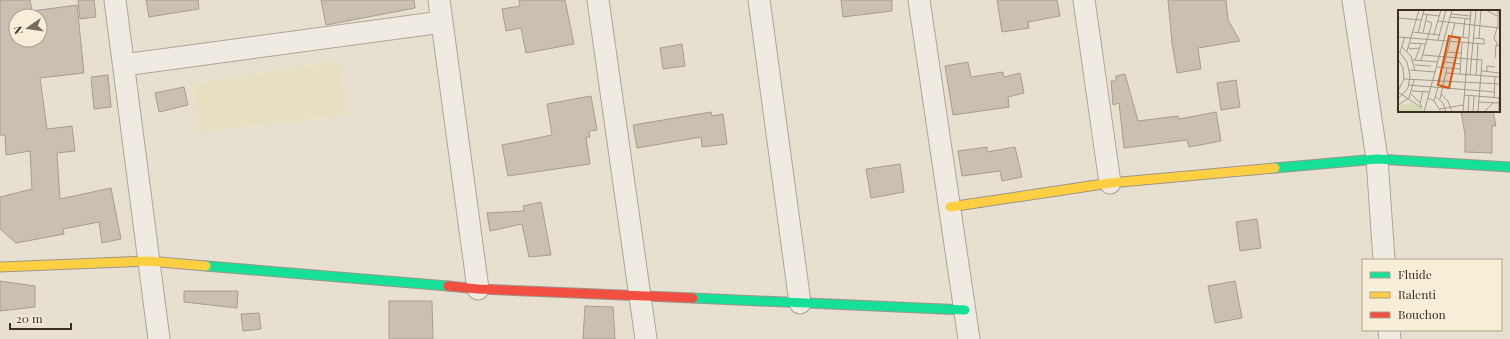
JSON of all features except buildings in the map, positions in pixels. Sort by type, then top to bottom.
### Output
[{"type":"street","points":[[115,0],[159,339]]},
{"type":"street","points":[[439,0],[478,289]]},
{"type":"street","points":[[598,0],[646,339]]},
{"type":"street","points":[[759,0],[800,303]]},
{"type":"street","points":[[919,0],[969,339]]},
{"type":"street","points":[[1084,0],[1110,183]]},
{"type":"street","points":[[1353,0],[1377,159],[1384,259]]},
{"type":"street","points":[[124,65],[442,22]]},
{"type":"street","points":[[950,206],[1110,183],[1377,159],[1510,167]]},
{"type":"street","points":[[0,267],[148,261],[478,289],[965,310]]},
{"type":"shaded area","points":[[340,61],[347,115],[198,133],[193,84]]},
{"type":"traffic: fast","points":[[1275,168],[1377,159],[1510,167]]},
{"type":"traffic: fast","points":[[206,266],[448,286]]},
{"type":"traffic: fast","points":[[693,298],[965,310]]},
{"type":"traffic: slow","points":[[950,207],[1110,183],[1275,168]]},
{"type":"traffic: slow","points":[[0,267],[148,261],[206,266]]},
{"type":"traffic: jam","points":[[448,286],[478,289],[693,298]]}]
